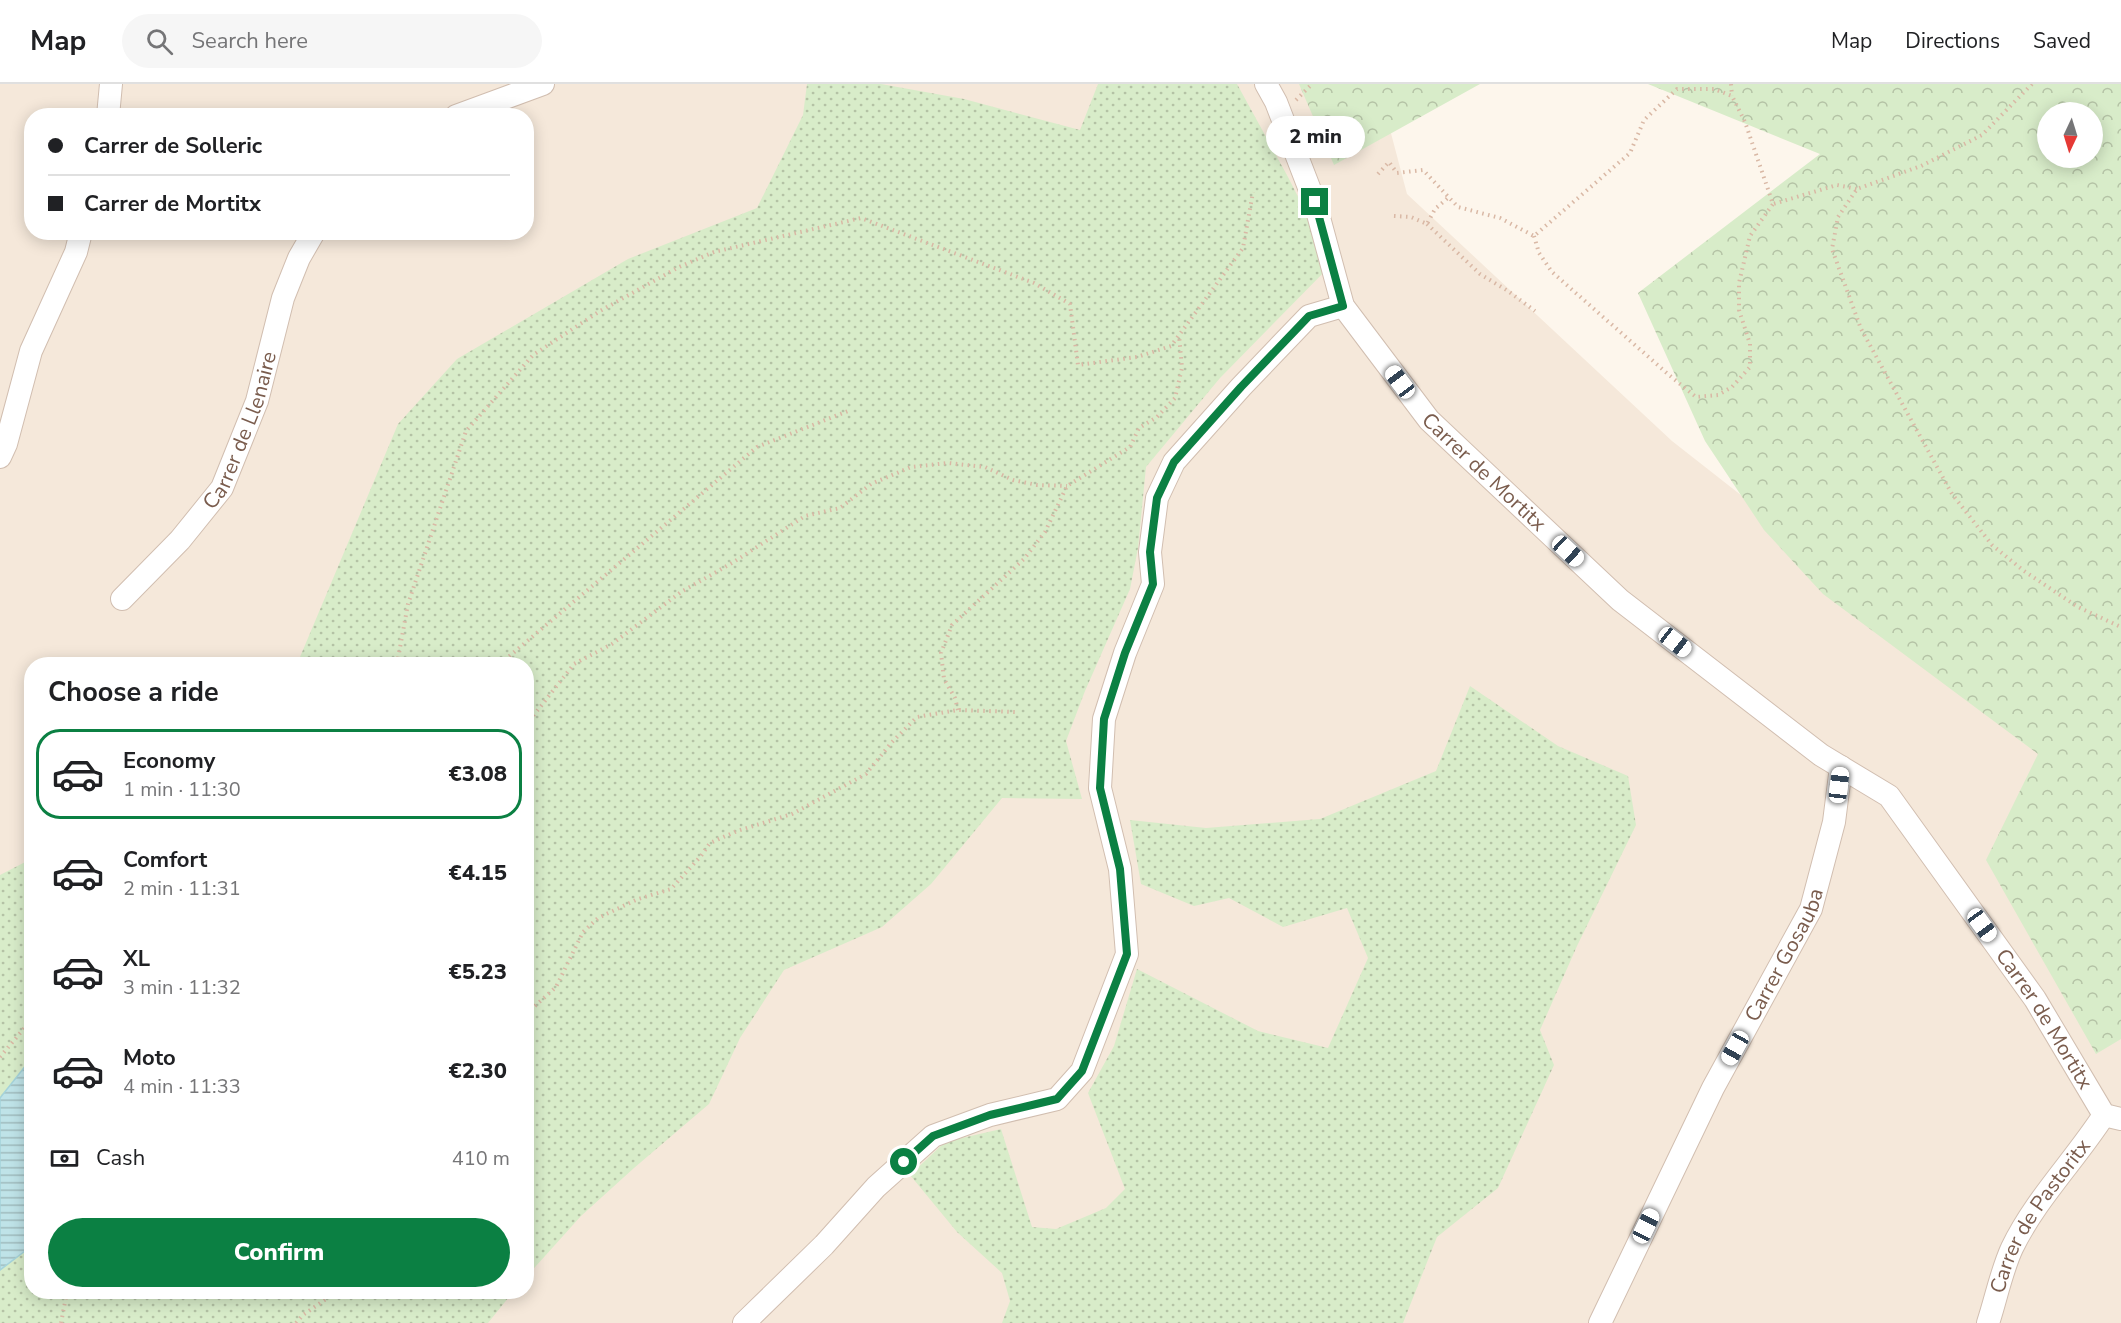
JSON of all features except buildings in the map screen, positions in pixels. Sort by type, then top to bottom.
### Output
[{"type":"street","points":[[109,108],[111,84]]},
{"type":"street","points":[[478,108],[543,84]]},
{"type":"street","name":"Carrer de Mortitx","points":[[1266,84],[1276,102],[1315,202],[1343,306],[1429,420],[1620,600],[1821,755],[1889,796],[2036,999],[2113,1117]]},
{"type":"street","points":[[0,457],[6,444],[31,351],[76,252],[79,240]]},
{"type":"street","name":"Carrer de Llenaire","points":[[122,599],[180,540],[222,488],[256,401],[283,298],[299,258],[309,240]]},
{"type":"street","points":[[744,1323],[824,1245],[876,1187],[933,1136],[990,1115],[1057,1099],[1082,1071],[1127,954],[1120,869],[1100,788],[1104,719],[1125,653],[1153,584],[1150,552],[1157,498],[1174,462],[1309,316],[1343,306]]},
{"type":"street","name":"Carrer Gosauba","points":[[1600,1323],[1713,1088],[1811,909],[1834,822],[1841,767]]},
{"type":"street","name":"Carrer de Pastoritx","points":[[1988,1323],[2012,1249],[2039,1204],[2083,1148],[2113,1117]]},
{"type":"path","points":[[1731,84],[1732,96],[1745,122],[1773,204]]},
{"type":"path","points":[[1378,174],[1389,162],[1397,173],[1423,170],[1458,207],[1500,218],[1534,236],[1539,253],[1552,272],[1669,375],[1696,397],[1718,395],[1732,387],[1749,367],[1750,344],[1739,310],[1739,283],[1750,236],[1773,204],[1837,185],[1857,189],[1921,166],[1982,135],[2032,84]]},
{"type":"path","points":[[1534,236],[1630,153],[1644,120],[1677,89],[1714,89],[1732,96]]},
{"type":"path","points":[[1857,189],[1838,217],[1832,249],[1861,329],[1952,494],[2000,552],[2078,607],[2121,627]]},
{"type":"path","points":[[398,657],[408,604],[466,431],[533,355],[600,311],[679,267],[714,252],[861,218],[1034,283],[1070,304],[1078,365],[1137,357],[1171,346],[1243,248],[1252,192]]},
{"type":"path","points":[[1427,224],[1435,209],[1449,197]]},
{"type":"path","points":[[1394,216],[1411,217],[1427,224],[1480,274],[1535,311]]},
{"type":"path","points":[[958,710],[955,698],[944,679],[941,653],[952,625],[1024,559],[1045,532],[1067,486],[1130,447],[1139,428],[1157,417],[1175,398],[1182,368],[1179,335]]},
{"type":"path","points":[[508,657],[757,447],[848,411]]},
{"type":"path","points":[[534,715],[574,664],[612,644],[681,592],[732,563],[805,516],[840,508],[871,484],[910,467],[948,464],[985,467],[1013,480],[1037,485],[1067,486]]},
{"type":"path","points":[[534,1007],[556,987],[583,932],[598,918],[638,899],[671,889],[710,843],[736,831],[792,813],[866,774],[892,742],[917,717],[958,710],[1016,712]]},
{"type":"path","points":[[0,1057],[24,1028]]},
{"type":"path","points":[[61,1323],[66,1299]]},
{"type":"path","points":[[296,1323],[303,1315],[326,1299]]},
{"type":"shaded area","points":[[0,84],[1378,84],[1407,194],[1672,441],[2121,791],[2121,1323],[0,1323]]},
{"type":"green space","points":[[807,84],[881,84],[964,99],[1080,130],[1098,84],[1237,84],[1332,264],[1220,378],[1146,467],[1138,548],[1130,589],[1085,691],[1066,741],[1082,799],[1002,798],[931,884],[882,927],[784,970],[740,1038],[709,1104],[581,1216],[534,1268],[534,657],[300,657],[398,424],[457,359],[628,259],[757,208],[803,115]]},
{"type":"green space","points":[[1299,84],[1480,84],[1334,165]]},
{"type":"green space","points":[[1648,84],[2121,84],[2121,1039],[2096,1054],[1986,860],[2038,754],[1823,594],[1764,530],[1705,441],[1638,293],[1820,154]]},
{"type":"green space","points":[[1470,686],[1558,746],[1628,776],[1636,825],[1577,946],[1540,1030],[1554,1065],[1498,1188],[1437,1237],[1403,1323],[1002,1323],[1010,1301],[1002,1273],[957,1232],[910,1175],[945,1142],[1001,1129],[1032,1227],[1056,1229],[1106,1208],[1125,1189],[1088,1093],[1114,1046],[1137,969],[1258,1031],[1328,1048],[1368,958],[1347,908],[1283,927],[1229,898],[1194,906],[1141,884],[1130,820],[1206,828],[1320,819],[1436,771]]},
{"type":"green space","points":[[24,863],[24,1299],[507,1299],[488,1323],[0,1323],[0,875]]},
{"type":"water","points":[[24,1068],[24,1252],[0,1270],[0,1098]]},
{"type":"route","points":[[904,1162],[933,1136],[990,1115],[1057,1099],[1082,1071],[1127,954],[1120,869],[1100,788],[1104,719],[1125,653],[1153,584],[1150,552],[1157,498],[1174,462],[1309,316],[1343,306],[1315,202]]}]
